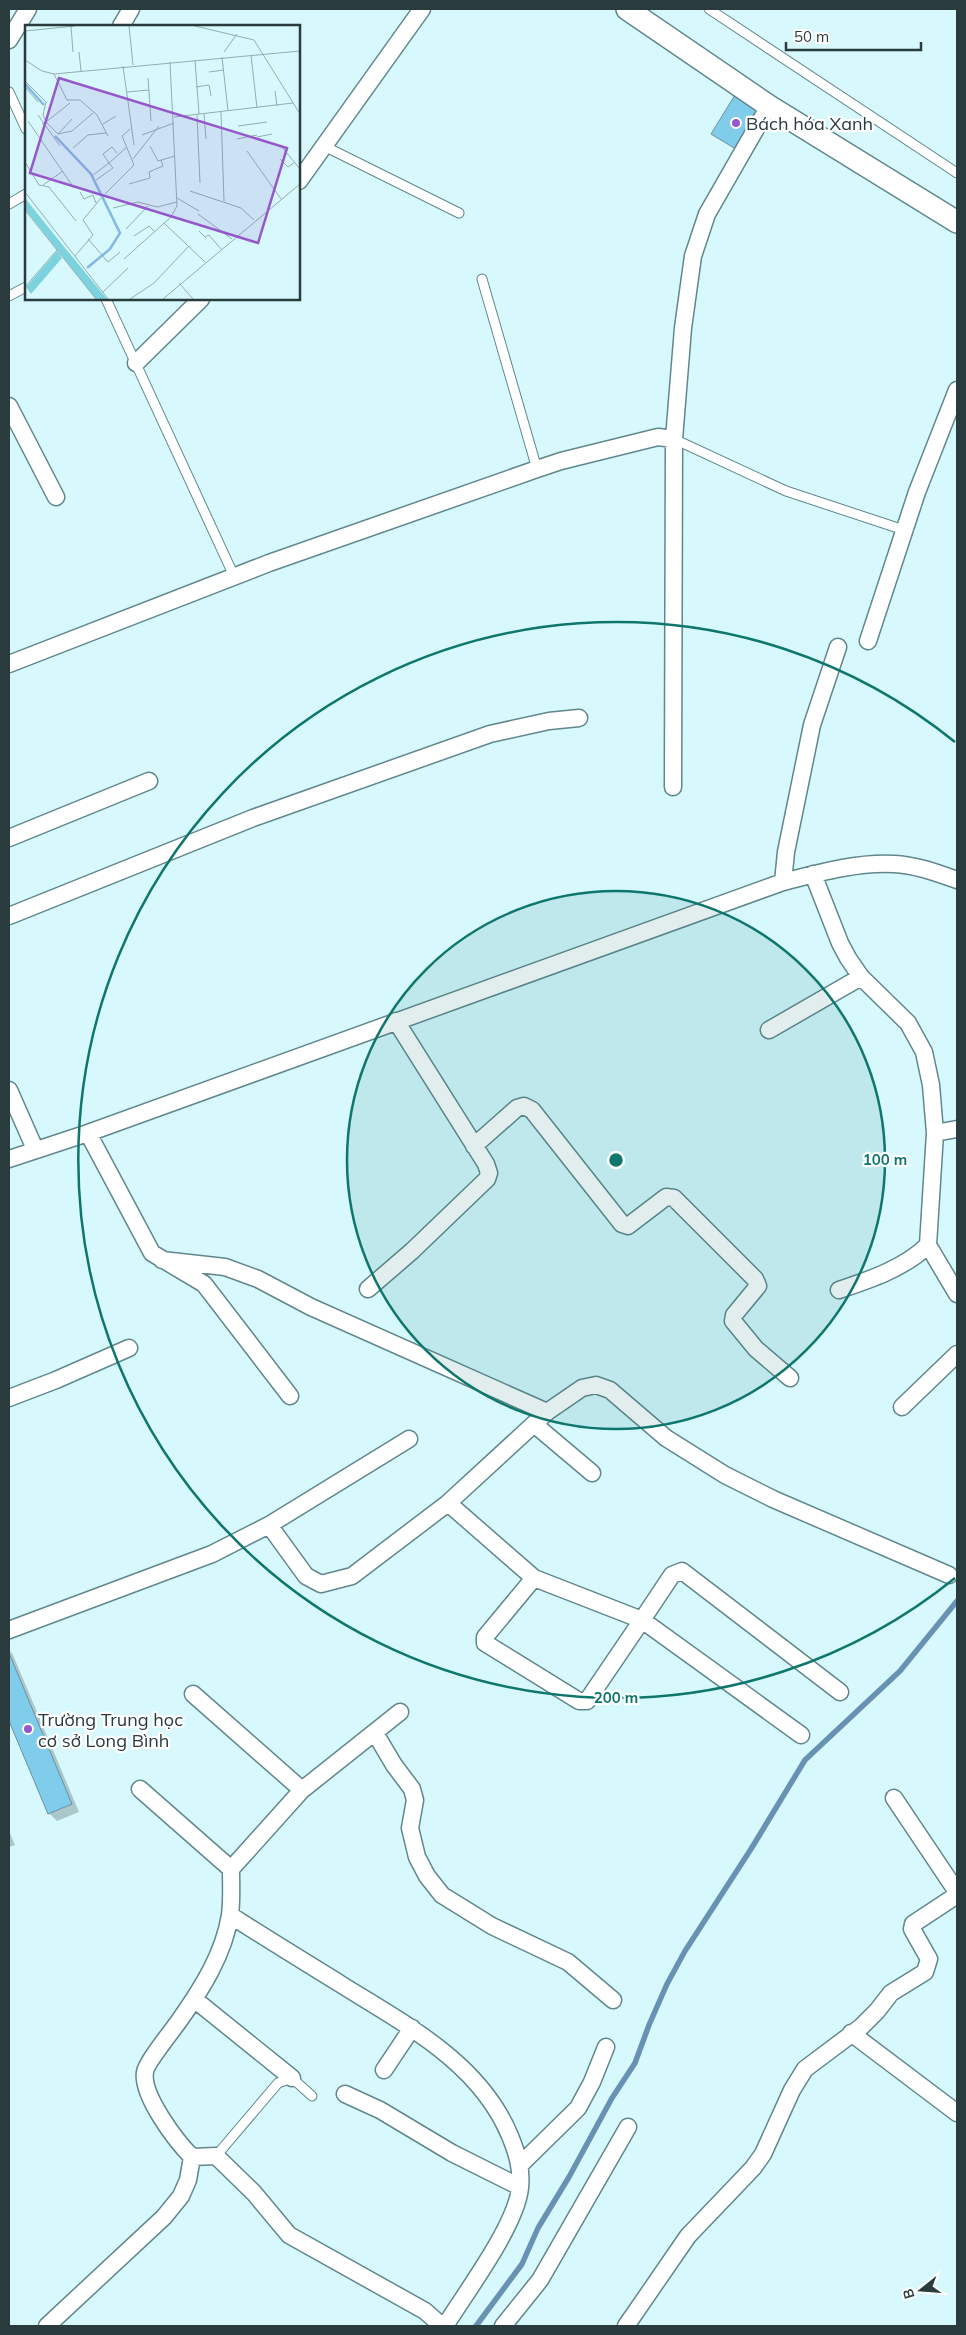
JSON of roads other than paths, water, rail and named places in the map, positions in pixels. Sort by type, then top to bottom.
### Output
[{"type":"street","points":[[9,40],[28,9]]},
{"type":"street","points":[[122,25],[131,9]]},
{"type":"street","points":[[300,180],[422,9]]},
{"type":"street","points":[[627,9],[769,106],[953,215]]},
{"type":"street","points":[[673,787],[674,439],[683,328],[693,256],[707,214],[769,106]]},
{"type":"street","points":[[136,363],[200,300]]},
{"type":"street","points":[[868,641],[904,530],[957,390]]},
{"type":"street","points":[[9,406],[56,497]]},
{"type":"street","points":[[9,664],[234,576],[561,460],[658,437],[674,439]]},
{"type":"street","points":[[783,882],[786,852],[812,725],[838,647]]},
{"type":"street","points":[[9,916],[253,818],[490,734],[549,721],[579,718]]},
{"type":"street","points":[[9,838],[149,781]]},
{"type":"street","points":[[9,1159],[88,1133],[783,882],[857,866],[893,864],[919,868],[957,880]]},
{"type":"street","points":[[813,874],[840,943],[861,977],[908,1023],[924,1052],[931,1085],[935,1133],[928,1245],[957,1294]]},
{"type":"street","points":[[770,1030],[861,977]]},
{"type":"street","points":[[368,1289],[412,1251],[487,1180],[489,1173],[486,1164],[396,1022]]},
{"type":"street","points":[[9,1090],[35,1149]]},
{"type":"street","points":[[474,1146],[517,1108],[524,1106],[532,1110],[622,1224],[628,1226],[666,1197],[674,1198],[755,1279],[758,1286],[734,1315],[733,1321],[756,1349],[790,1378]]},
{"type":"street","points":[[935,1133],[957,1129]]},
{"type":"street","points":[[88,1133],[152,1253],[204,1284],[290,1396]]},
{"type":"street","points":[[839,1290],[862,1283],[895,1267],[921,1252],[928,1245]]},
{"type":"street","points":[[162,1260],[225,1267],[258,1279],[311,1307],[547,1412]]},
{"type":"street","points":[[9,1398],[130,1348]]},
{"type":"street","points":[[902,1407],[957,1354]]},
{"type":"street","points":[[269,1524],[306,1576],[321,1584],[352,1576],[448,1503],[547,1412],[582,1388],[596,1385],[610,1390],[666,1438],[725,1475],[773,1499],[949,1575]]},
{"type":"street","points":[[534,1424],[592,1473]]},
{"type":"street","points":[[9,1630],[212,1554],[269,1524],[409,1439]]},
{"type":"street","points":[[448,1503],[534,1578],[642,1620],[801,1735]]},
{"type":"street","points":[[534,1578],[485,1637],[485,1643],[580,1701],[587,1701],[672,1575],[682,1571],[840,1692]]},
{"type":"street","points":[[193,1694],[302,1790]]},
{"type":"street","points":[[230,1915],[412,2028],[457,2062],[486,2093],[503,2119],[520,2165],[520,2187],[517,2201],[506,2228],[443,2326],[425,2311],[289,2235],[254,2193],[216,2156],[192,2157],[183,2148],[150,2099],[146,2087],[145,2071],[194,1999],[220,1952],[230,1915],[231,1869],[302,1790],[400,1712]]},
{"type":"street","points":[[375,1733],[412,1789],[415,1800],[410,1828],[417,1857],[427,1876],[442,1895],[492,1926],[568,1962],[613,2000]]},
{"type":"street","points":[[140,1790],[231,1869]]},
{"type":"street","points":[[626,2326],[688,2236],[758,2161],[792,2090],[805,2069],[861,2027],[891,1993],[925,1972],[929,1959],[912,1929],[913,1924],[957,1894],[894,1798]]},
{"type":"street","points":[[194,1999],[292,2078]]},
{"type":"street","points":[[384,2070],[412,2028]]},
{"type":"street","points":[[851,2033],[957,2113]]},
{"type":"street","points":[[520,2165],[578,2108],[592,2082],[606,2047]]},
{"type":"street","points":[[345,2094],[380,2110],[452,2154],[520,2187]]},
{"type":"street","points":[[503,2326],[540,2280],[628,2127]]},
{"type":"street","points":[[47,2326],[164,2217],[181,2196],[188,2180],[192,2157]]},
{"type":"lane","points":[[709,9],[956,169]]},
{"type":"lane","points":[[9,92],[25,127]]},
{"type":"lane","points":[[324,146],[459,213]]},
{"type":"lane","points":[[9,204],[25,195]]},
{"type":"lane","points":[[482,279],[537,469]]},
{"type":"lane","points":[[9,296],[25,288]]},
{"type":"lane","points":[[106,300],[234,576]]},
{"type":"lane","points":[[674,439],[786,491],[904,530]]},
{"type":"lane","points":[[216,2156],[278,2083],[292,2078],[312,2096]]},
{"type":"waterway","points":[[476,2326],[522,2264],[538,2228],[569,2177],[612,2098],[635,2063],[667,1984],[685,1951],[751,1849],[805,1760],[900,1671],[957,1601]]},
{"type":"place","name":"Bách hóa Xanh","points":[[736,123]]},
{"type":"place","name":"Trường Trung học cơ sở Long Bình","points":[[28,1729]]}]
